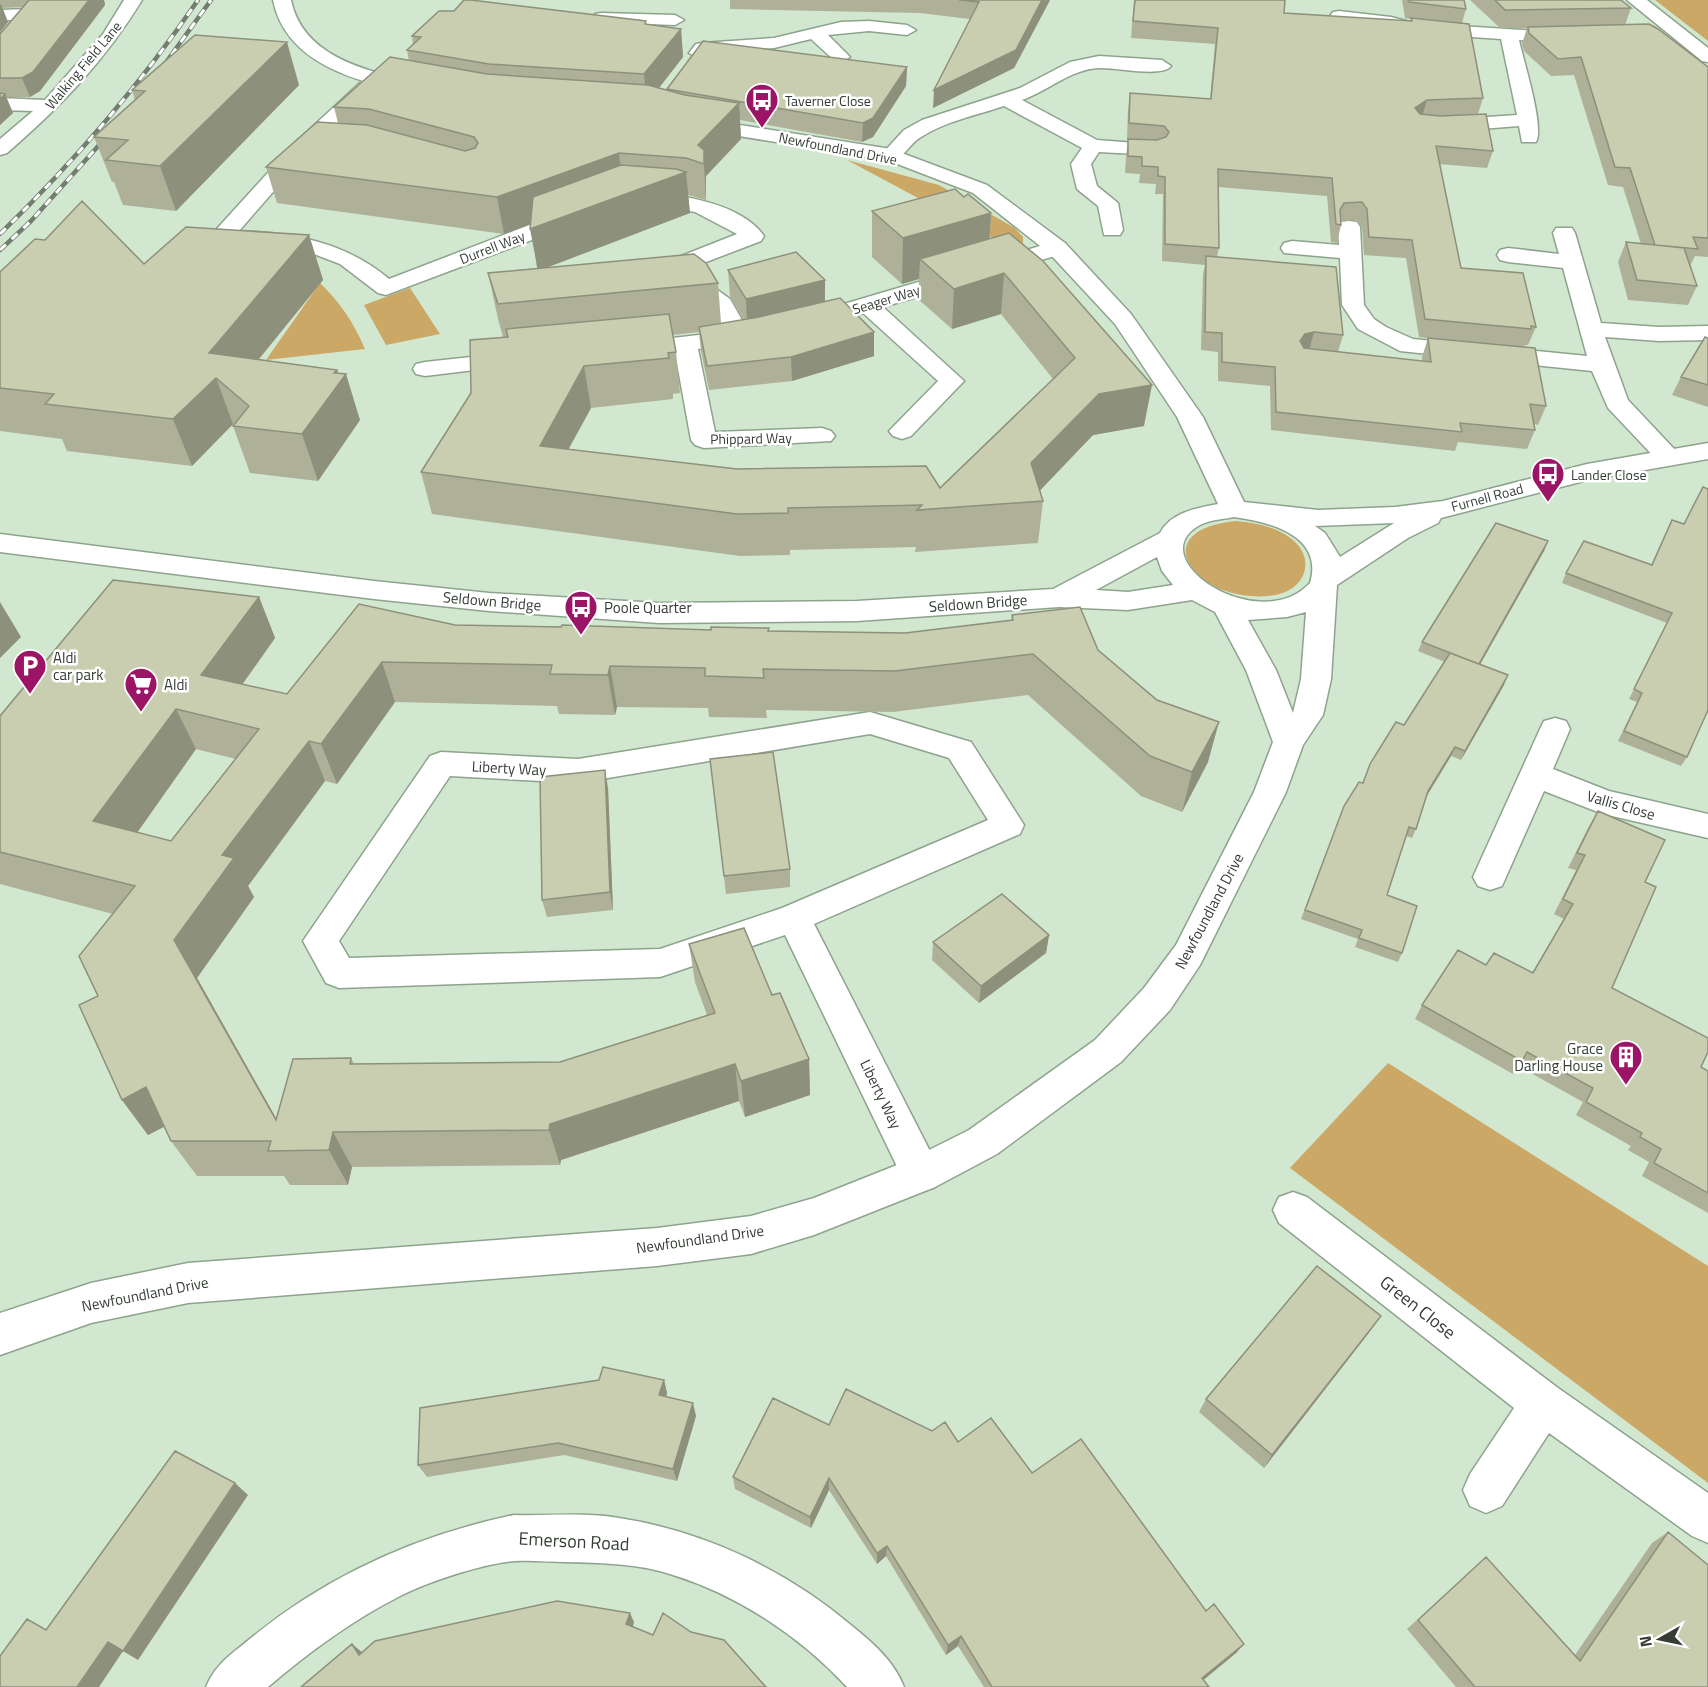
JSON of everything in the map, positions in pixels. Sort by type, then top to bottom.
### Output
[{"type":"street","name":"Walking Field Lane","points":[[0,148],[50,106],[110,37],[133,0]]},
{"type":"street","points":[[282,0],[292,29],[307,45],[333,62],[375,79],[427,91]]},
{"type":"street","points":[[682,0],[689,33],[688,66]]},
{"type":"street","points":[[1636,0],[1708,57]]},
{"type":"street","points":[[1387,2],[1391,22]]},
{"type":"street","points":[[0,15],[27,14],[1,46]]},
{"type":"street","points":[[1339,16],[1391,22],[1413,28],[1509,36],[1582,38]]},
{"type":"street","points":[[601,18],[689,33],[774,43],[841,27],[869,26],[907,30]]},
{"type":"street","points":[[1654,33],[1675,31]]},
{"type":"street","points":[[816,34],[841,57]]},
{"type":"street","points":[[1422,125],[1458,127],[1490,121],[1528,130],[1509,36]]},
{"type":"street","points":[[891,155],[911,134],[929,124],[1006,99],[1058,78],[1077,66],[1099,62],[1162,66]]},
{"type":"street","points":[[301,148],[375,79]]},
{"type":"street","points":[[1006,99],[1094,146],[1154,149]]},
{"type":"street","points":[[0,104],[50,106]]},
{"type":"street","name":"Newfoundland Drive","points":[[680,120],[891,155],[980,189],[1057,248],[1123,319],[1190,417],[1233,509]]},
{"type":"street","points":[[1094,146],[1081,164],[1087,189],[1108,202],[1112,230]]},
{"type":"street","points":[[301,148],[323,150]]},
{"type":"street","name":"Durrell Way","points":[[301,148],[222,237],[288,239],[322,248],[364,267],[386,288],[590,210]]},
{"type":"street","points":[[624,197],[682,201],[730,217],[753,236],[632,285]]},
{"type":"street","points":[[1349,227],[1353,305],[1358,314],[1378,332],[1408,346],[1601,365]]},
{"type":"street","points":[[1564,232],[1571,262],[1593,329],[1601,365],[1617,403],[1668,457]]},
{"type":"street","name":"Seager Way","points":[[603,353],[739,337],[776,329],[1057,248]]},
{"type":"street","points":[[1292,248],[1349,252]]},
{"type":"street","points":[[1508,255],[1571,262]]},
{"type":"street","points":[[673,267],[722,304],[739,337]]},
{"type":"street","points":[[866,304],[952,381],[902,431]]},
{"type":"street","points":[[1593,329],[1659,334],[1708,333]]},
{"type":"street","name":"Phippard Way","points":[[685,344],[704,440],[822,436]]},
{"type":"street","points":[[1396,368],[1398,357],[1408,346]]},
{"type":"street","points":[[425,369],[534,357]]},
{"type":"street","name":"Furnell Road","points":[[1268,513],[1317,518],[1395,515],[1443,509],[1587,472],[1708,451]]},
{"type":"street","name":"Newfoundland Drive","points":[[0,1334],[92,1302],[188,1283],[657,1247],[751,1234],[814,1216],[921,1174],[983,1142],[1052,1094],[1108,1051],[1157,999],[1188,955],[1270,792],[1289,742],[1308,715],[1316,679],[1324,583],[1324,553],[1315,540],[1287,520],[1268,513],[1233,509],[1194,517],[1176,530],[1171,538]]},
{"type":"street","name":"Furnell Road","points":[[1324,583],[1398,532],[1443,509]]},
{"type":"street","points":[[1171,538],[1167,547],[1171,566],[1192,591],[1226,606],[1263,611],[1282,609],[1298,605],[1324,583]]},
{"type":"street","name":"Seldown Bridge","points":[[1059,598],[1171,538]]},
{"type":"street","name":"Seldown Bridge","points":[[0,543],[374,590],[489,602],[658,613],[857,611],[1059,598],[1128,601],[1192,591]]},
{"type":"street","points":[[1226,606],[1261,670],[1289,742]]},
{"type":"street","name":"Liberty Way","points":[[870,723],[960,750],[1008,825],[794,918],[660,963],[339,973],[320,941],[441,764],[578,771],[870,723]]},
{"type":"street","points":[[1490,877],[1556,729]]},
{"type":"street","name":"Vallis Close","points":[[1535,775],[1603,802],[1708,826]]},
{"type":"street","name":"Liberty Way","points":[[794,918],[921,1174]]},
{"type":"street","name":"Green Close","points":[[1293,1210],[1543,1403],[1708,1520]]},
{"type":"street","points":[[1486,1490],[1543,1403]]},
{"type":"street","name":"Emerson Road","points":[[230,1687],[283,1642],[335,1607],[392,1575],[475,1546],[514,1538],[616,1540],[672,1551],[723,1571],[763,1591],[811,1623],[854,1658],[880,1687]]},
{"type":"shaded area","points":[[1655,0],[1708,0],[1708,41]]},
{"type":"shaded area","points":[[847,160],[939,185],[1015,228],[1023,237],[1023,244],[1017,251]]},
{"type":"shaded area","points":[[320,283],[346,313],[365,349],[266,360]]},
{"type":"shaded area","points":[[410,288],[440,334],[386,345],[364,305]]},
{"type":"shaded area","points":[[1236,521],[1257,524],[1283,533],[1298,545],[1305,562],[1301,579],[1295,586],[1275,595],[1248,596],[1224,590],[1204,580],[1191,567],[1186,552],[1190,539],[1207,528]]},
{"type":"shaded area","points":[[1388,1063],[1708,1266],[1708,1483],[1290,1168]]},
{"type":"building","points":[[29,0],[89,0],[33,72],[22,78],[0,78],[0,34]]},
{"type":"building","points":[[464,0],[646,21],[645,24],[681,29],[644,74],[489,64],[407,50],[421,37],[412,36],[439,11],[454,11]]},
{"type":"building","points":[[959,0],[1042,0],[1016,50],[934,90],[979,2]]},
{"type":"building","points":[[1135,0],[1285,0],[1284,13],[1412,21],[1411,18],[1469,24],[1483,98],[1427,100],[1415,108],[1420,114],[1440,116],[1486,114],[1493,151],[1436,146],[1461,268],[1523,273],[1536,327],[1531,326],[1531,329],[1425,319],[1412,240],[1369,237],[1367,209],[1362,202],[1344,203],[1340,210],[1341,225],[1336,224],[1332,178],[1218,169],[1219,248],[1165,244],[1165,177],[1158,176],[1158,167],[1142,166],[1142,157],[1128,156],[1128,139],[1157,140],[1166,137],[1169,132],[1164,126],[1129,123],[1130,93],[1211,99],[1218,28],[1133,21]]},
{"type":"building","points":[[1408,0],[1464,0],[1466,9],[1409,2]]},
{"type":"building","points":[[1495,0],[1621,0],[1631,8],[1505,10]]},
{"type":"building","points":[[1649,24],[1708,67],[1708,238],[1693,237],[1698,249],[1655,245],[1630,168],[1615,167],[1581,57],[1558,59],[1529,33],[1528,27]]},
{"type":"building","points":[[195,35],[287,42],[160,166],[106,160],[128,140],[94,137],[145,91],[132,90]]},
{"type":"building","points":[[703,41],[907,67],[873,118],[863,123],[667,89]]},
{"type":"building","points":[[390,57],[487,74],[648,85],[685,95],[739,103],[698,145],[704,150],[704,164],[686,158],[619,153],[497,197],[266,167],[317,122],[367,125],[465,151],[475,148],[478,143],[474,137],[369,109],[334,107]]},
{"type":"building","points":[[621,165],[676,169],[686,172],[530,229],[533,197]]},
{"type":"building","points":[[955,189],[964,197],[968,194],[991,213],[903,238],[872,211]]},
{"type":"building","points":[[82,201],[144,264],[186,227],[309,235],[209,353],[337,370],[334,373],[346,374],[302,434],[233,426],[249,406],[216,378],[173,419],[45,404],[54,394],[0,388],[0,272],[35,239],[45,240]]},
{"type":"building","points":[[1009,233],[1043,261],[1152,385],[1099,394],[1031,463],[1043,501],[917,510],[922,505],[788,508],[788,513],[737,514],[421,472],[471,393],[470,340],[508,337],[506,329],[669,314],[676,352],[668,353],[669,358],[584,366],[540,446],[737,469],[926,466],[940,488],[1075,358],[1004,273],[954,289],[920,259]]},
{"type":"building","points":[[1626,242],[1684,248],[1697,286],[1637,280]]},
{"type":"building","points":[[796,252],[825,280],[746,299],[728,270]]},
{"type":"building","points":[[694,254],[706,263],[718,283],[498,304],[488,273]]},
{"type":"building","points":[[1206,256],[1336,267],[1343,335],[1314,332],[1305,334],[1300,341],[1304,348],[1431,362],[1428,338],[1535,348],[1546,406],[1530,404],[1535,430],[1460,423],[1462,432],[1276,412],[1275,367],[1222,362],[1222,333],[1205,332]]},
{"type":"building","points":[[840,298],[874,332],[791,357],[707,366],[699,327],[759,317]]},
{"type":"building","points":[[1705,337],[1708,338],[1708,385],[1681,377]]},
{"type":"building","points":[[1703,487],[1708,489],[1708,710],[1687,757],[1624,731],[1642,693],[1634,689],[1672,613],[1566,573],[1584,541],[1652,565],[1672,520],[1684,524]]},
{"type":"building","points":[[1496,523],[1548,541],[1479,664],[1422,642]]},
{"type":"building","points":[[113,580],[259,597],[201,675],[287,694],[359,604],[455,625],[561,627],[562,625],[711,630],[711,627],[769,628],[768,631],[905,633],[1013,620],[1012,615],[1080,607],[1098,650],[1157,700],[1219,722],[1192,772],[1150,756],[1033,654],[895,671],[763,669],[764,678],[705,676],[705,668],[610,666],[608,675],[550,674],[552,665],[382,662],[321,744],[309,741],[222,855],[234,858],[174,940],[276,1120],[293,1059],[351,1058],[350,1064],[560,1062],[715,1013],[689,944],[744,928],[772,995],[780,993],[809,1059],[741,1081],[735,1064],[550,1124],[549,1130],[333,1132],[329,1150],[268,1151],[271,1141],[171,1141],[146,1087],[122,1100],[79,1005],[98,996],[79,956],[135,886],[0,852],[0,716]],"holes":[[[176,709],[259,729],[171,841],[93,821]]]},
{"type":"building","points":[[1450,653],[1508,675],[1465,751],[1455,747],[1428,791],[1416,829],[1409,827],[1387,895],[1417,906],[1402,953],[1359,938],[1362,930],[1305,910],[1344,806],[1359,782],[1363,783],[1370,764],[1396,722],[1404,725]]},
{"type":"building","points":[[773,752],[790,869],[724,876],[710,759]]},
{"type":"building","points":[[605,770],[610,892],[542,900],[540,777]]},
{"type":"building","points":[[1598,811],[1665,840],[1645,882],[1656,887],[1612,988],[1708,1038],[1708,1052],[1701,1067],[1708,1071],[1708,1193],[1654,1163],[1661,1149],[1640,1137],[1642,1133],[1586,1102],[1593,1088],[1527,1052],[1522,1061],[1422,1005],[1458,950],[1486,965],[1494,953],[1533,973],[1573,904],[1563,899],[1585,855],[1577,853]]},
{"type":"building","points":[[1002,894],[1049,935],[981,986],[933,942]]},
{"type":"building","points":[[1317,1266],[1381,1316],[1272,1455],[1206,1399]]},
{"type":"building","points":[[603,1367],[664,1380],[659,1395],[693,1403],[673,1469],[558,1443],[418,1465],[420,1408],[599,1380]]},
{"type":"building","points":[[846,1389],[932,1431],[945,1422],[958,1442],[991,1418],[1032,1473],[1081,1439],[1206,1611],[1214,1604],[1244,1644],[1202,1678],[1209,1687],[992,1687],[961,1636],[948,1645],[887,1546],[877,1553],[829,1478],[810,1517],[733,1477],[773,1398],[829,1425]]},
{"type":"building","points":[[175,1451],[235,1483],[123,1651],[108,1642],[77,1687],[0,1687],[0,1656],[27,1619],[46,1630]]},
{"type":"building","points":[[1668,1532],[1708,1565],[1708,1687],[1475,1687],[1418,1620],[1486,1557],[1580,1661]]},
{"type":"building","points":[[557,1601],[630,1613],[626,1624],[653,1635],[663,1613],[691,1632],[724,1640],[766,1687],[301,1687],[352,1644],[359,1655],[375,1641]]},
{"type":"railway","points":[[0,234],[105,122],[176,32],[198,0]]},
{"type":"railway","points":[[162,68],[211,0]]},
{"type":"railway","points":[[0,250],[31,221],[109,134]]},
{"type":"place","name":"Taverner Close","points":[[762,129]]},
{"type":"place","name":"Lander Close","points":[[1548,503]]},
{"type":"place","name":"Poole Quarter","points":[[581,636]]},
{"type":"place","name":"Aldi car park","points":[[30,695]]},
{"type":"place","name":"Aldi","points":[[141,713]]},
{"type":"place","name":"Grace Darling House","points":[[1626,1086]]}]
